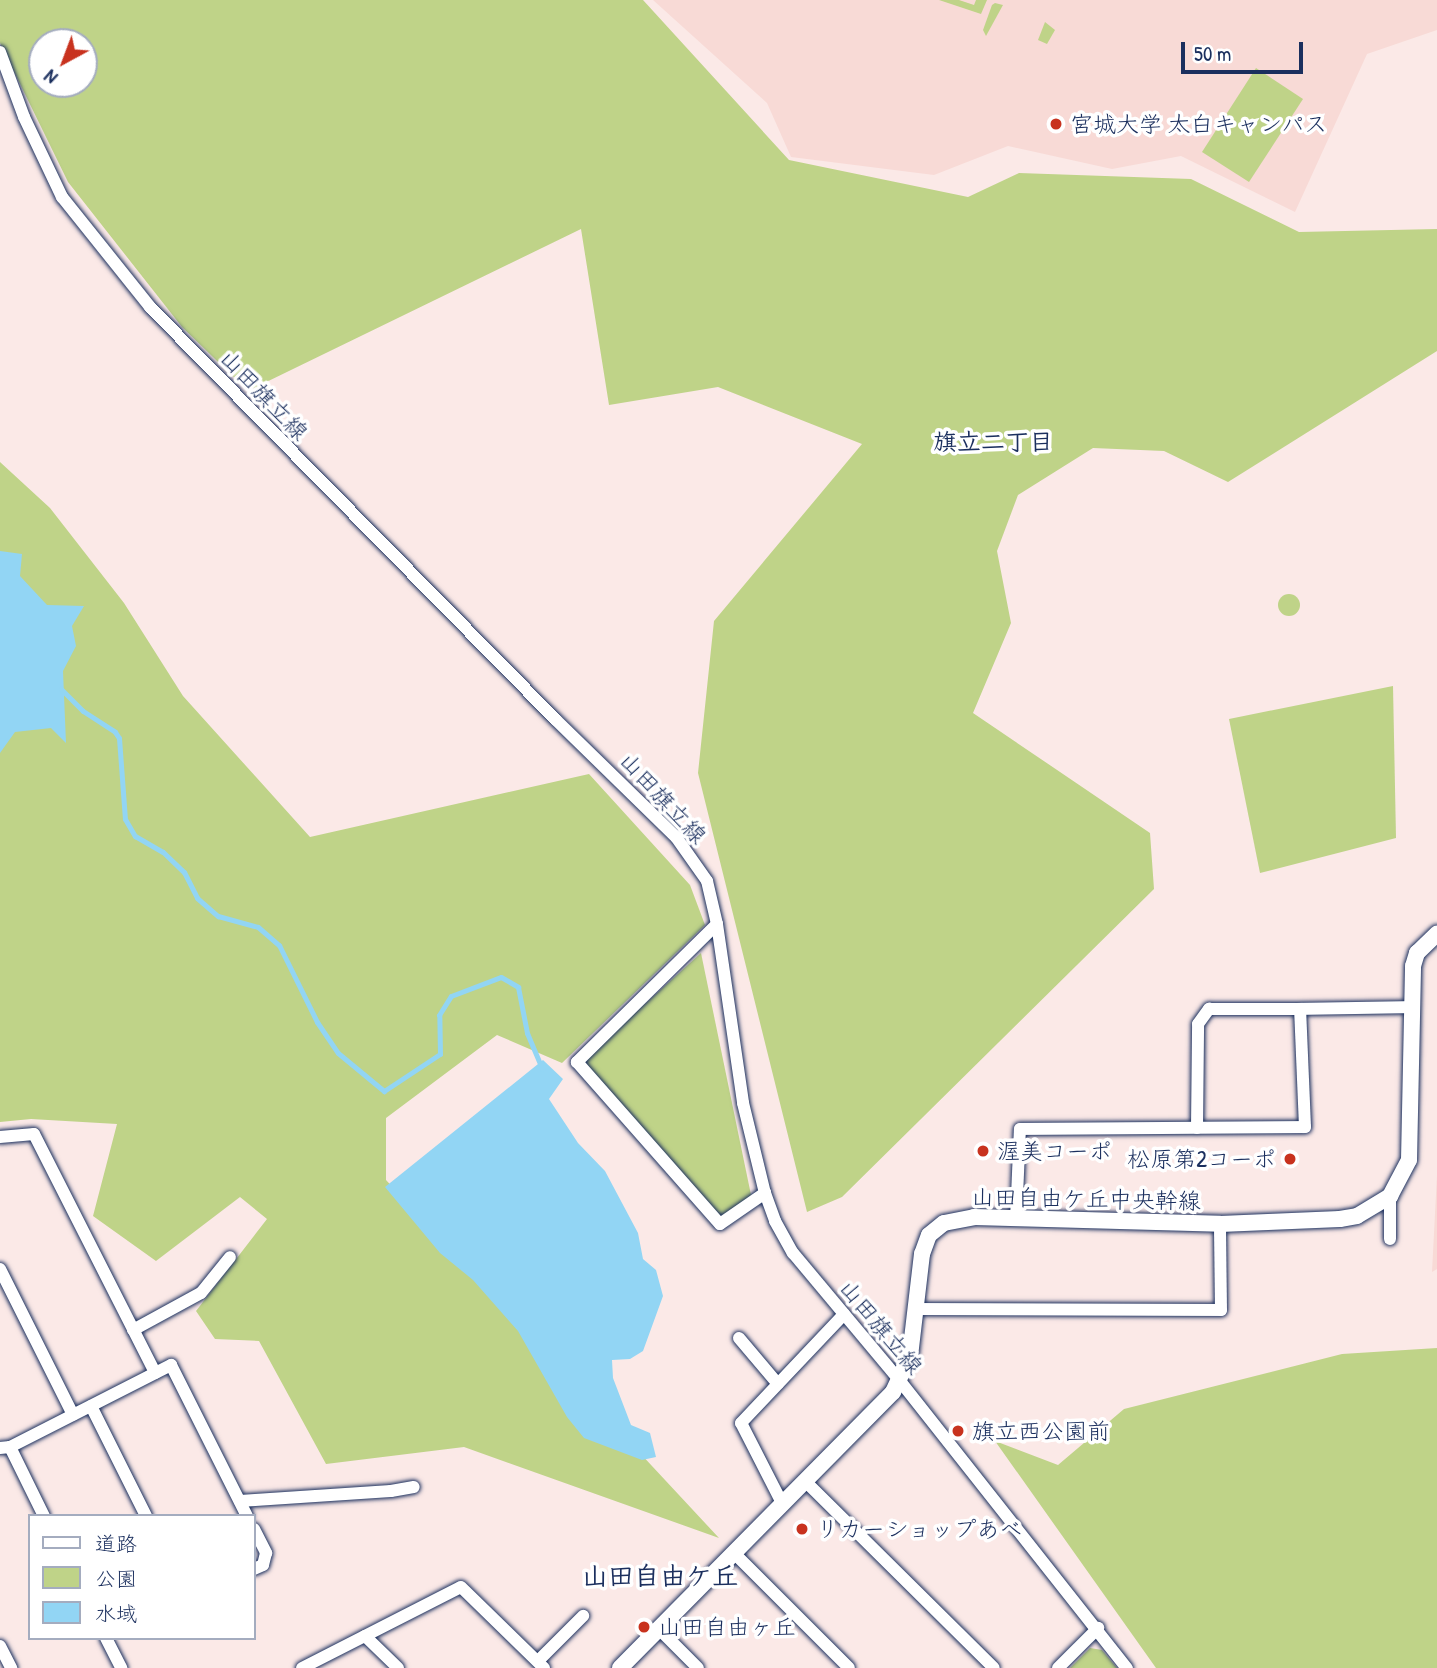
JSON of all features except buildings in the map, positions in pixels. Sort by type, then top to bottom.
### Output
[{"type":"street","name":"山田旗立線","points":[[0,52],[24,117],[62,197],[150,307],[547,711],[676,837],[707,881],[717,924],[743,1103],[765,1193],[775,1221],[793,1253],[900,1381],[1128,1668]]},
{"type":"street","points":[[717,924],[577,1062],[720,1224],[765,1193]]},
{"type":"street","points":[[1390,1240],[1390,1196],[1409,1160],[1413,966],[1417,953],[1437,934]]},
{"type":"street","points":[[1197,1128],[1198,1024],[1209,1009],[1411,1007]]},
{"type":"street","points":[[1016,1219],[1020,1129],[1305,1127],[1300,1009]]},
{"type":"street","points":[[0,1137],[34,1134],[155,1373]]},
{"type":"street","name":"山田自由ケ丘中央幹線","points":[[620,1668],[893,1392],[910,1356],[918,1308],[920,1268],[929,1235],[944,1223],[974,1217],[1220,1224],[1340,1219],[1357,1216],[1390,1196]]},
{"type":"street","points":[[918,1308],[1221,1310],[1220,1224]]},
{"type":"street","points":[[133,1330],[201,1293],[230,1257]]},
{"type":"street","points":[[0,1269],[73,1415]]},
{"type":"street","points":[[783,1505],[741,1423],[844,1314]]},
{"type":"street","points":[[739,1338],[778,1384]]},
{"type":"street","points":[[43,1514],[5,1448],[171,1365],[246,1514]]},
{"type":"street","points":[[91,1406],[145,1514]]},
{"type":"street","points":[[806,1482],[994,1668]]},
{"type":"street","points":[[240,1501],[391,1491],[414,1486]]},
{"type":"street","points":[[256,1533],[266,1553],[263,1564],[256,1568]]},
{"type":"street","points":[[735,1554],[849,1668]]},
{"type":"street","points":[[302,1668],[461,1587],[541,1665],[583,1616]]},
{"type":"street","points":[[1058,1668],[1098,1628]]},
{"type":"street","points":[[659,1629],[698,1668]]},
{"type":"street","points":[[365,1636],[398,1668]]},
{"type":"street","points":[[110,1640],[121,1668]]},
{"type":"street","points":[[0,1646],[6,1666]]},
{"type":"shaded area","name":"宮城大学 太白キャンパス","points":[[653,0],[1437,0],[1437,30],[1367,54],[1295,212],[1181,156],[1112,169],[1008,146],[934,175],[791,157],[767,103]]},
{"type":"shaded area","points":[[1437,1175],[1437,1269],[1432,1272]]},
{"type":"green space","points":[[0,0],[643,0],[789,160],[968,197],[1019,173],[1191,179],[1299,232],[1437,229],[1437,351],[1228,482],[1164,451],[1093,448],[1018,495],[997,551],[1011,623],[973,713],[1150,833],[1154,889],[842,1197],[807,1212],[698,773],[714,621],[862,444],[718,387],[609,405],[581,229],[248,391],[182,327],[68,182],[0,43]]},
{"type":"green space","points":[[939,0],[959,0],[974,5],[976,0],[987,0],[981,14]]},
{"type":"green space","points":[[995,3],[1003,5],[986,36],[983,30]]},
{"type":"green space","points":[[1045,22],[1055,30],[1047,44],[1038,40]]},
{"type":"green space","points":[[1256,68],[1303,99],[1249,182],[1202,152]]},
{"type":"green space","points":[[0,462],[50,508],[124,603],[183,696],[310,837],[589,774],[690,885],[705,925],[562,1063],[497,1035],[386,1118],[386,1180],[719,1538],[464,1447],[326,1464],[259,1341],[215,1339],[196,1311],[267,1219],[240,1197],[156,1261],[93,1216],[117,1124],[31,1119],[0,1122]]},
{"type":"green space","points":[[1289,594],[1297,597],[1300,605],[1297,613],[1289,616],[1281,613],[1278,605],[1281,597]]},
{"type":"green space","points":[[1393,686],[1396,838],[1260,873],[1229,719]]},
{"type":"green space","points":[[701,953],[751,1195],[723,1221],[580,1063]]},
{"type":"green space","points":[[1437,1348],[1437,1668],[1156,1668],[995,1441],[1058,1465],[1124,1409],[1342,1354]]},
{"type":"green space","points":[[1090,1648],[1102,1650],[1117,1668],[1070,1668]]},
{"type":"water","points":[[0,551],[22,554],[20,576],[47,605],[84,606],[72,626],[76,646],[63,671],[66,743],[51,728],[15,732],[0,753]]},
{"type":"water","points":[[543,1060],[563,1079],[549,1099],[578,1143],[605,1171],[638,1233],[643,1259],[656,1270],[663,1296],[643,1351],[630,1359],[612,1360],[613,1378],[631,1425],[650,1433],[656,1457],[642,1460],[584,1438],[567,1417],[518,1331],[473,1280],[440,1253],[385,1187]]},
{"type":"waterway","points":[[61,689],[83,711],[115,732],[119,738],[125,819],[135,836],[163,852],[184,872],[197,898],[218,916],[258,927],[279,945],[317,1022],[338,1053],[384,1091],[440,1054],[439,1015],[451,996],[501,977],[518,987],[527,1033],[542,1069]]},
{"type":"place","name":"宮城大学 太白キャンパス","points":[[1056,124]]},
{"type":"place","name":"渥美コーポ","points":[[983,1151]]},
{"type":"place","name":"松原第2コーポ","points":[[1290,1159]]},
{"type":"place","name":"旗立西公園前","points":[[958,1431]]},
{"type":"place","name":"リカーショップあべ","points":[[802,1529]]},
{"type":"place","name":"山田自由ヶ丘","points":[[644,1627]]},
{"type":"district","name":"旗立二丁目","points":[[993,442]]},
{"type":"district","name":"山田自由ケ丘","points":[[660,1576]]}]
